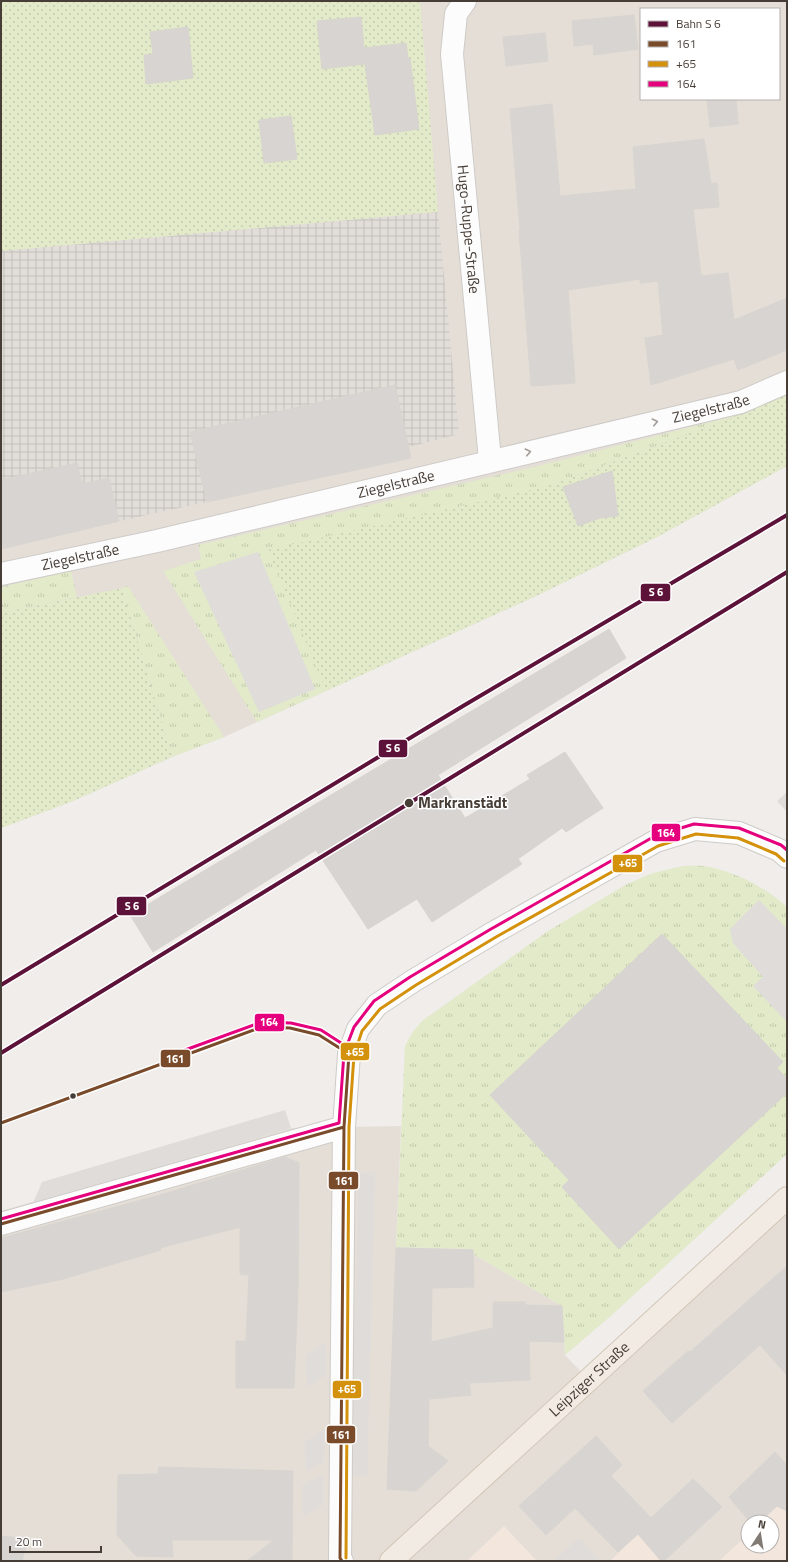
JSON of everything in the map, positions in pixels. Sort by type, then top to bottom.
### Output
[{"type":"main road","name":"Leipziger Straße","points":[[392,1561],[787,1198]]},
{"type":"street","name":"Hugo-Ruppe-Straße","points":[[465,1],[456,14],[452,54],[490,460]]},
{"type":"street","name":"Ziegelstraße","points":[[1,574],[156,541],[490,460],[741,402],[787,382]]},
{"type":"street","points":[[342,1561],[340,1558],[344,1127],[349,1054],[358,1029],[377,1005],[413,981],[493,933],[656,841],[695,829],[739,833],[779,850],[787,858]]},
{"type":"street","points":[[1,1224],[344,1127]]},
{"type":"shaded area","points":[[1,1],[787,1],[787,466],[657,537],[534,597],[224,737],[172,757],[73,801],[1,828]]},
{"type":"shaded area","points":[[438,212],[459,434],[409,447],[411,458],[151,514],[1,549],[1,251]]},
{"type":"shaded area","points":[[258,552],[315,689],[259,712],[194,572]]},
{"type":"shaded area","points":[[787,792],[787,812],[777,801]]},
{"type":"shaded area","points":[[759,900],[787,929],[787,1022],[753,986],[763,977],[733,943],[730,929]]},
{"type":"shaded area","points":[[285,1110],[291,1128],[33,1203],[42,1182]]},
{"type":"shaded area","points":[[401,1126],[396,1247],[473,1249],[473,1254],[562,1306],[565,1355],[587,1378],[787,1211],[787,1561],[1,1561],[1,1211],[291,1128]]},
{"type":"shaded area","points":[[359,1173],[375,1173],[367,1476],[351,1476]]},
{"type":"shaded area","points":[[326,1343],[326,1375],[307,1387],[306,1355]]},
{"type":"shaded area","points":[[325,1429],[323,1462],[306,1472],[305,1442]]},
{"type":"shaded area","points":[[323,1474],[323,1505],[303,1516],[302,1486]]},
{"type":"shaded area","points":[[777,1506],[783,1509],[787,1506],[787,1561],[719,1561],[740,1541],[740,1554],[780,1554],[780,1514],[768,1514]]},
{"type":"shaded area","points":[[504,1526],[537,1561],[467,1561],[469,1559]]},
{"type":"shaded area","points":[[638,1534],[662,1561],[610,1561]]},
{"type":"shaded area","points":[[579,1538],[600,1561],[554,1561]]},
{"type":"green space","points":[[1,1],[420,1],[438,212],[1,251]]},
{"type":"green space","points":[[787,393],[787,466],[657,537],[534,597],[326,691],[268,550],[548,486],[745,413]]},
{"type":"green space","points":[[745,413],[548,486],[326,691],[257,722],[163,571],[201,559],[198,545],[542,465]]},
{"type":"green space","points":[[71,571],[77,597],[1,613],[1,587]]},
{"type":"green space","points":[[128,586],[224,737],[172,757],[122,588]]},
{"type":"green space","points":[[122,588],[172,757],[73,801],[1,828],[1,613]]},
{"type":"green space","points":[[683,866],[706,866],[733,874],[762,888],[787,907],[787,1154],[612,1315],[565,1355],[562,1306],[473,1254],[473,1249],[396,1247],[405,1046],[412,1033],[422,1021],[548,931],[627,884],[653,873]]},
{"type":"building","points":[[634,15],[638,49],[594,55],[593,44],[574,46],[572,21]]},
{"type":"building","points":[[361,17],[364,48],[406,43],[408,58],[410,58],[419,129],[375,135],[365,64],[322,69],[317,21]]},
{"type":"building","points":[[188,27],[193,78],[146,84],[144,55],[153,54],[150,32]]},
{"type":"building","points":[[545,33],[548,61],[506,66],[503,37]]},
{"type":"building","points":[[707,100],[736,100],[738,124],[710,127]]},
{"type":"building","points":[[552,104],[560,196],[636,189],[633,147],[704,139],[711,183],[717,183],[719,207],[693,209],[701,276],[728,273],[734,320],[787,298],[787,350],[738,370],[734,359],[651,385],[645,338],[663,335],[658,281],[640,283],[640,279],[568,290],[575,383],[531,386],[510,109]]},
{"type":"building","points":[[291,116],[297,159],[264,163],[259,120]]},
{"type":"building","points":[[395,385],[411,458],[207,502],[190,432]]},
{"type":"building","points":[[77,463],[82,484],[109,478],[119,521],[1,549],[1,480]]},
{"type":"building","points":[[612,471],[618,516],[600,518],[578,526],[563,487]]},
{"type":"building","points":[[609,629],[626,658],[438,775],[465,818],[530,779],[527,775],[565,752],[603,808],[566,832],[562,828],[518,859],[522,864],[432,922],[417,899],[368,929],[316,850],[153,952],[130,915]]},
{"type":"building","points":[[662,934],[783,1062],[777,1068],[787,1079],[787,1093],[619,1249],[562,1187],[569,1180],[490,1095]]},
{"type":"building","points":[[285,1157],[299,1163],[298,1288],[294,1388],[236,1388],[236,1341],[246,1341],[249,1275],[240,1274],[240,1227],[160,1248],[161,1250],[63,1279],[1,1292],[1,1238],[160,1195]]},
{"type":"building","points":[[396,1248],[473,1250],[474,1287],[432,1288],[431,1342],[493,1328],[493,1302],[525,1302],[525,1305],[562,1306],[564,1342],[529,1341],[530,1380],[469,1383],[471,1395],[429,1399],[428,1446],[448,1461],[416,1491],[387,1489]]},
{"type":"building","points":[[787,1266],[787,1375],[760,1345],[672,1423],[643,1391],[688,1351],[690,1352]]},
{"type":"building","points":[[596,1436],[622,1465],[611,1476],[651,1518],[693,1479],[722,1507],[664,1561],[661,1561],[638,1534],[618,1552],[575,1508],[546,1535],[519,1506]]},
{"type":"building","points":[[775,1452],[787,1465],[787,1511],[777,1506],[768,1514],[743,1514],[729,1497]]},
{"type":"building","points":[[159,1467],[293,1471],[292,1561],[247,1561],[274,1540],[172,1540],[173,1557],[136,1556],[117,1535],[118,1475],[158,1474]]},
{"type":"building","points":[[1,1536],[28,1539],[22,1561],[1,1561]]},
{"type":"transit line","points":[[1,985],[463,706],[787,515]]},
{"type":"transit line","points":[[1,1053],[787,572]]},
{"type":"transit line","name":"164","points":[[1,1219],[339,1123],[344,1053],[354,1027],[374,1001],[410,977],[491,929],[655,836],[694,824],[739,828],[781,845],[787,850]]},
{"type":"transit line","name":"+65","points":[[346,1558],[349,1127],[354,1055],[362,1031],[380,1009],[416,985],[496,937],[658,846],[696,834],[738,838],[776,854],[784,861]]},
{"type":"transit line","name":"164","points":[[185,1050],[262,1022],[291,1023],[321,1030],[352,1050]]},
{"type":"transit line","name":"161","points":[[1,1123],[262,1027],[290,1028],[319,1035],[349,1054]]},
{"type":"transit line","name":"161","points":[[342,1561],[340,1558],[344,1127],[349,1054]]},
{"type":"transit line","name":"161","points":[[1,1224],[344,1127]]},
{"type":"place","name":"Markranstädt","points":[[409,803]]}]
